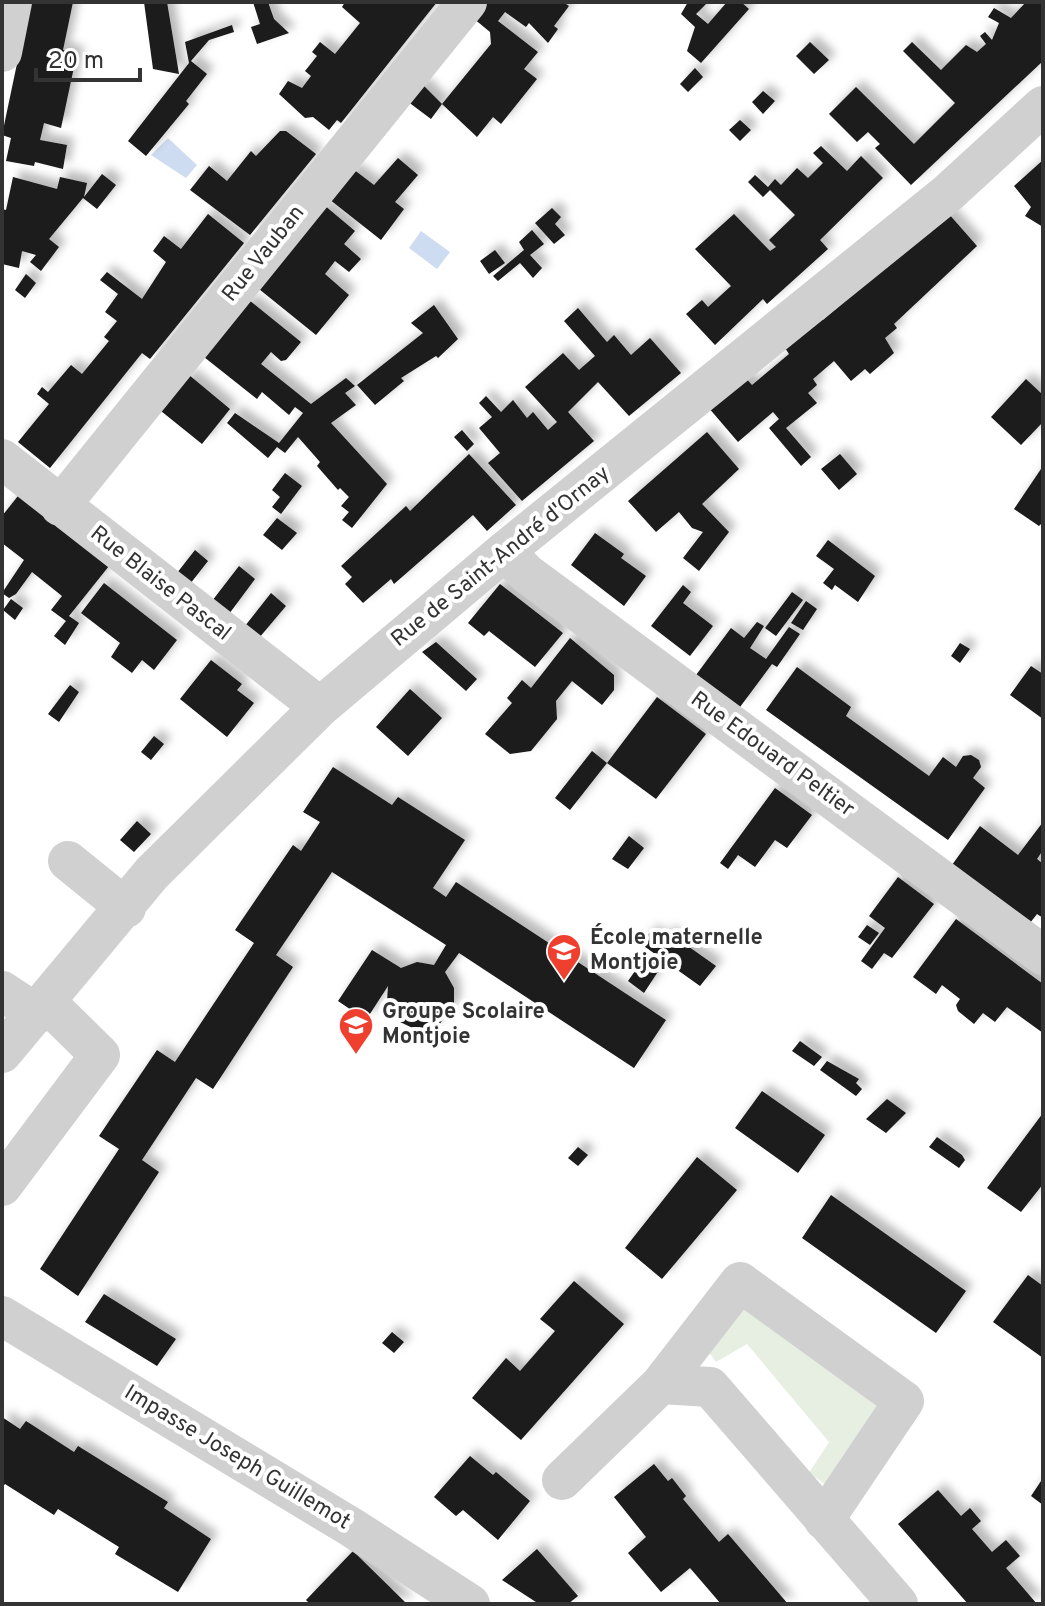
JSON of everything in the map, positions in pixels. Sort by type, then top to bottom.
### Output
[{"type":"street","points":[[2,52],[12,2]]},
{"type":"street","name":"Rue Vauban","points":[[60,506],[467,2]]},
{"type":"street","name":"Rue de Saint-André d'Ornay","points":[[130,904],[152,873],[320,707],[505,551],[948,193],[1043,106]]},
{"type":"street","name":"Rue Blaise Pascal","points":[[2,459],[320,707]]},
{"type":"street","name":"Rue Edouard Peltier","points":[[505,551],[526,573],[1043,955]]},
{"type":"street","points":[[2,1053],[48,1000],[87,983],[137,924],[130,904],[68,861]]},
{"type":"street","points":[[2,991],[48,1000],[100,1055],[2,1186]]},
{"type":"street","points":[[562,1480],[661,1384],[740,1282],[904,1401],[824,1520]]},
{"type":"street","name":"Impasse Joseph Guillemot","points":[[2,1316],[351,1527],[470,1604]]},
{"type":"street","points":[[661,1384],[710,1387],[898,1604]]},
{"type":"shaded area","points":[[740,1305],[882,1398],[825,1484],[809,1473],[829,1442],[747,1344],[716,1362],[706,1348]]},
{"type":"water","points":[[168,138],[197,165],[186,178],[151,155]]},
{"type":"water","points":[[421,231],[450,252],[437,269],[409,248]]},
{"type":"building","points":[[30,2],[73,2],[63,50],[77,53],[61,128],[44,123],[40,140],[67,145],[63,169],[35,162],[34,166],[6,161],[11,138],[2,135]]},
{"type":"building","points":[[144,2],[167,2],[179,74],[153,69]]},
{"type":"building","points":[[253,2],[268,2],[274,19],[289,33],[257,44],[251,27],[260,24]]},
{"type":"building","points":[[345,2],[437,2],[341,123],[337,120],[329,130],[313,117],[305,118],[279,94],[288,81],[302,88],[311,76],[305,71],[317,56],[312,52],[320,42],[335,54],[360,23],[342,7]]},
{"type":"building","points":[[486,2],[563,2],[569,6],[554,26],[558,29],[548,43],[529,23],[526,27],[505,12],[498,21],[538,52],[524,69],[537,79],[501,124],[493,117],[477,137],[442,104],[491,44],[490,32],[473,18]]},
{"type":"building","points":[[688,2],[708,2],[696,14],[708,24],[727,2],[741,2],[749,9],[701,63],[687,51],[695,27],[681,14]]},
{"type":"building","points":[[1026,2],[1043,2],[1043,61],[911,185],[875,148],[880,144],[868,132],[857,142],[829,114],[856,87],[914,144],[955,103],[903,51],[912,42],[941,70],[966,45],[977,52],[986,44],[980,36],[985,32],[992,40],[999,23],[988,17],[994,8],[1011,18]]},
{"type":"building","points":[[232,25],[234,32],[209,40],[191,61],[207,74],[186,101],[189,104],[146,156],[128,141],[189,63],[185,42]]},
{"type":"building","points":[[810,42],[829,60],[814,74],[796,56]]},
{"type":"building","points":[[695,68],[703,77],[688,92],[680,84]]},
{"type":"building","points":[[421,83],[442,104],[431,119],[407,101]]},
{"type":"building","points":[[763,91],[775,101],[763,114],[752,102]]},
{"type":"building","points":[[740,120],[751,130],[740,141],[729,130]]},
{"type":"building","points":[[280,131],[286,131],[316,154],[250,235],[190,190],[209,166],[227,181],[251,151],[256,156]]},
{"type":"building","points":[[821,146],[847,171],[861,156],[883,178],[820,240],[828,249],[767,304],[763,299],[715,345],[686,314],[702,300],[708,307],[731,286],[695,249],[734,214],[770,251],[776,247],[769,240],[795,215],[770,190],[763,197],[748,182],[755,175],[768,187],[775,179],[781,185],[797,168],[808,178],[823,163],[813,153]]},
{"type":"building","points":[[398,158],[418,175],[395,202],[404,209],[381,240],[329,199],[353,169],[374,185]]},
{"type":"building","points":[[1043,160],[1043,227],[1025,216],[1031,207],[1014,186]]},
{"type":"building","points":[[102,174],[116,185],[97,209],[83,198],[49,239],[59,247],[41,271],[30,262],[36,255],[22,251],[19,268],[2,264],[2,209],[6,210],[13,177],[57,189],[60,177],[87,183],[84,197]]},
{"type":"building","points":[[324,205],[355,231],[344,244],[361,259],[349,272],[335,261],[325,274],[349,295],[316,335],[259,289]]},
{"type":"building","points":[[552,208],[561,217],[555,224],[565,235],[554,244],[535,223]]},
{"type":"building","points":[[948,213],[977,246],[894,324],[897,328],[885,338],[894,353],[870,374],[865,369],[851,381],[834,361],[813,379],[817,385],[808,393],[817,403],[786,428],[811,457],[801,466],[769,428],[779,419],[773,412],[738,442],[708,407],[744,376],[752,385],[789,354],[785,348],[819,314],[823,320]]},
{"type":"building","points":[[208,214],[244,243],[150,359],[142,353],[50,468],[18,442],[49,404],[37,394],[42,387],[48,392],[71,365],[82,374],[109,341],[104,337],[117,321],[105,312],[118,294],[100,280],[107,272],[142,299],[166,262],[153,251],[164,236],[181,249]]},
{"type":"building","points":[[532,230],[544,244],[530,255],[542,268],[533,278],[520,263],[498,281],[493,276],[524,250],[519,242]]},
{"type":"building","points":[[495,250],[505,263],[489,274],[480,261]]},
{"type":"building","points":[[26,274],[36,283],[25,298],[15,290]]},
{"type":"building","points":[[249,300],[301,342],[286,360],[281,361],[271,352],[261,364],[311,404],[346,378],[355,386],[345,393],[356,405],[331,423],[387,484],[352,528],[342,520],[349,512],[341,506],[349,497],[340,488],[338,490],[317,466],[320,462],[298,437],[285,453],[277,447],[268,458],[227,423],[235,413],[279,443],[303,413],[295,407],[289,415],[262,392],[257,399],[204,357]]},
{"type":"building","points":[[434,305],[458,339],[438,358],[436,356],[401,378],[404,381],[375,405],[357,385],[423,333],[411,323]]},
{"type":"building","points":[[578,308],[607,342],[614,335],[631,355],[650,338],[681,373],[629,416],[598,382],[568,412],[594,441],[522,501],[488,463],[500,453],[479,428],[492,417],[479,403],[486,396],[501,412],[513,400],[527,418],[533,412],[548,430],[557,422],[525,387],[563,353],[579,370],[595,356],[564,321]]},
{"type":"building","points":[[189,375],[230,409],[202,444],[161,411]]},
{"type":"building","points":[[1026,379],[1043,395],[1043,422],[1021,445],[991,417]]},
{"type":"building","points":[[462,430],[474,444],[467,451],[454,437]]},
{"type":"building","points":[[707,432],[739,469],[702,504],[729,532],[699,571],[683,558],[703,532],[692,528],[679,512],[656,532],[628,501]]},
{"type":"building","points":[[469,454],[516,505],[487,531],[473,515],[394,584],[391,579],[363,603],[345,584],[352,577],[341,566],[406,506],[410,511]]},
{"type":"building","points":[[840,454],[857,474],[839,490],[821,469]]},
{"type":"building","points":[[1043,466],[1043,522],[1039,526],[1014,509]]},
{"type":"building","points":[[285,473],[302,486],[281,514],[272,507],[280,497],[272,490]]},
{"type":"building","points":[[18,496],[109,566],[69,616],[79,623],[65,645],[54,636],[66,621],[51,610],[62,596],[32,572],[16,594],[9,598],[2,593],[24,560],[2,543],[2,516]]},
{"type":"building","points":[[277,518],[297,533],[282,550],[263,535]]},
{"type":"building","points":[[595,533],[624,554],[621,558],[646,576],[624,606],[571,565]]},
{"type":"building","points":[[828,540],[875,576],[858,602],[835,585],[832,590],[823,583],[834,569],[816,556]]},
{"type":"building","points":[[195,550],[208,561],[190,584],[177,573]]},
{"type":"building","points":[[239,566],[255,579],[229,614],[212,601]]},
{"type":"building","points":[[104,583],[177,640],[154,670],[142,660],[132,673],[111,657],[120,643],[81,613]]},
{"type":"building","points":[[500,584],[563,633],[535,667],[489,631],[484,636],[468,623]]},
{"type":"building","points":[[683,585],[691,592],[683,603],[713,626],[690,656],[651,626]]},
{"type":"building","points":[[792,592],[803,600],[776,636],[765,628]]},
{"type":"building","points":[[271,593],[286,606],[259,638],[245,626]]},
{"type":"building","points":[[11,599],[23,608],[15,620],[3,610]]},
{"type":"building","points":[[806,601],[817,609],[803,630],[791,623]]},
{"type":"building","points":[[757,622],[764,626],[750,648],[766,659],[789,627],[800,634],[777,667],[772,664],[740,707],[696,675],[731,628],[744,638]]},
{"type":"building","points":[[570,638],[614,675],[614,690],[602,705],[572,681],[556,701],[557,719],[531,751],[510,754],[485,734],[512,703],[507,698],[522,680],[531,688]]},
{"type":"building","points":[[436,642],[477,679],[466,691],[422,652]]},
{"type":"building","points":[[960,643],[970,649],[960,663],[951,656]]},
{"type":"building","points":[[211,660],[242,684],[237,690],[254,703],[227,737],[180,699]]},
{"type":"building","points":[[1031,666],[1043,674],[1043,719],[1010,695]]},
{"type":"building","points":[[797,667],[851,707],[846,716],[929,776],[943,757],[956,767],[963,756],[971,755],[979,760],[981,767],[973,778],[985,788],[948,840],[766,710]]},
{"type":"building","points":[[70,685],[79,692],[59,722],[48,714]]},
{"type":"building","points":[[410,689],[442,718],[408,756],[376,727]]},
{"type":"building","points":[[657,697],[706,734],[656,799],[607,763]]},
{"type":"building","points":[[154,736],[164,744],[151,760],[141,752]]},
{"type":"building","points":[[592,751],[607,763],[570,810],[555,798]]},
{"type":"building","points":[[333,767],[392,805],[398,797],[465,840],[433,888],[446,897],[456,882],[666,1020],[634,1068],[459,953],[445,972],[454,988],[454,1004],[439,1025],[419,1031],[398,1021],[387,1001],[388,986],[366,1020],[338,1001],[372,950],[401,968],[417,962],[434,965],[446,945],[332,872],[276,955],[293,967],[213,1089],[196,1078],[142,1160],[159,1172],[78,1296],[40,1269],[119,1149],[99,1136],[157,1050],[175,1062],[254,943],[235,930],[293,845],[301,851],[320,822],[303,812]]},
{"type":"building","points":[[775,788],[812,815],[787,848],[775,840],[755,867],[738,855],[728,869],[720,863]]},
{"type":"building","points":[[137,821],[151,834],[134,852],[120,840]]},
{"type":"building","points":[[1043,822],[1043,850],[1037,859],[1043,864],[1043,918],[1037,914],[1030,923],[952,865],[980,826],[1018,855]]},
{"type":"building","points":[[629,836],[644,848],[628,869],[612,859]]},
{"type":"building","points":[[898,877],[934,904],[892,958],[884,953],[872,969],[861,961],[885,928],[869,916]]},
{"type":"building","points":[[956,919],[1043,984],[1043,1033],[1007,1007],[995,1022],[983,1013],[974,1024],[958,1011],[956,1005],[960,999],[942,985],[936,994],[913,977]]},
{"type":"building","points":[[867,925],[879,933],[870,945],[858,937]]},
{"type":"building","points":[[651,931],[663,940],[668,932],[716,966],[700,986],[641,944]]},
{"type":"building","points":[[648,962],[659,970],[644,993],[628,981],[635,971],[640,974]]},
{"type":"building","points":[[800,1041],[822,1057],[814,1066],[792,1051]]},
{"type":"building","points":[[827,1061],[859,1079],[856,1083],[862,1089],[856,1096],[820,1070]]},
{"type":"building","points":[[762,1091],[825,1135],[798,1173],[735,1128]]},
{"type":"building","points":[[887,1099],[906,1113],[886,1133],[866,1119]]},
{"type":"building","points":[[1043,1113],[1043,1184],[1021,1212],[987,1188]]},
{"type":"building","points":[[937,1137],[962,1155],[965,1160],[959,1168],[929,1147]]},
{"type":"building","points":[[578,1147],[588,1155],[578,1166],[568,1158]]},
{"type":"building","points":[[697,1157],[737,1190],[662,1279],[625,1248]]},
{"type":"building","points":[[831,1195],[966,1291],[936,1333],[802,1238]]},
{"type":"building","points":[[1028,1275],[1043,1286],[1043,1358],[993,1322]]},
{"type":"building","points":[[574,1281],[624,1324],[521,1440],[472,1398],[506,1358],[520,1371],[555,1331],[540,1319]]},
{"type":"building","points":[[104,1294],[176,1339],[157,1366],[85,1322]]},
{"type":"building","points":[[392,1332],[404,1342],[394,1353],[382,1343]]},
{"type":"building","points":[[2,1417],[20,1429],[26,1421],[74,1452],[78,1446],[168,1502],[164,1508],[211,1539],[178,1592],[115,1554],[119,1547],[58,1509],[54,1515],[5,1484],[2,1488]]},
{"type":"building","points":[[470,1456],[493,1475],[496,1472],[530,1501],[498,1540],[463,1510],[456,1516],[434,1497]]},
{"type":"building","points":[[654,1464],[668,1481],[672,1478],[686,1496],[683,1499],[719,1542],[728,1534],[788,1604],[721,1604],[690,1568],[661,1592],[628,1553],[646,1537],[614,1497]]},
{"type":"building","points":[[1043,1478],[1043,1505],[1031,1496]]},
{"type":"building","points":[[938,1490],[961,1516],[970,1508],[981,1521],[972,1529],[992,1552],[1006,1540],[1020,1556],[1006,1568],[1037,1604],[968,1604],[898,1524]]},
{"type":"building","points":[[537,1549],[578,1596],[568,1604],[539,1604],[502,1580]]},
{"type":"building","points":[[353,1551],[407,1604],[310,1604],[306,1600]]},
{"type":"place","name":"École maternelle Montjoie","points":[[564,982]]},
{"type":"place","name":"Groupe Scolaire Montjoie","points":[[356,1056]]}]
